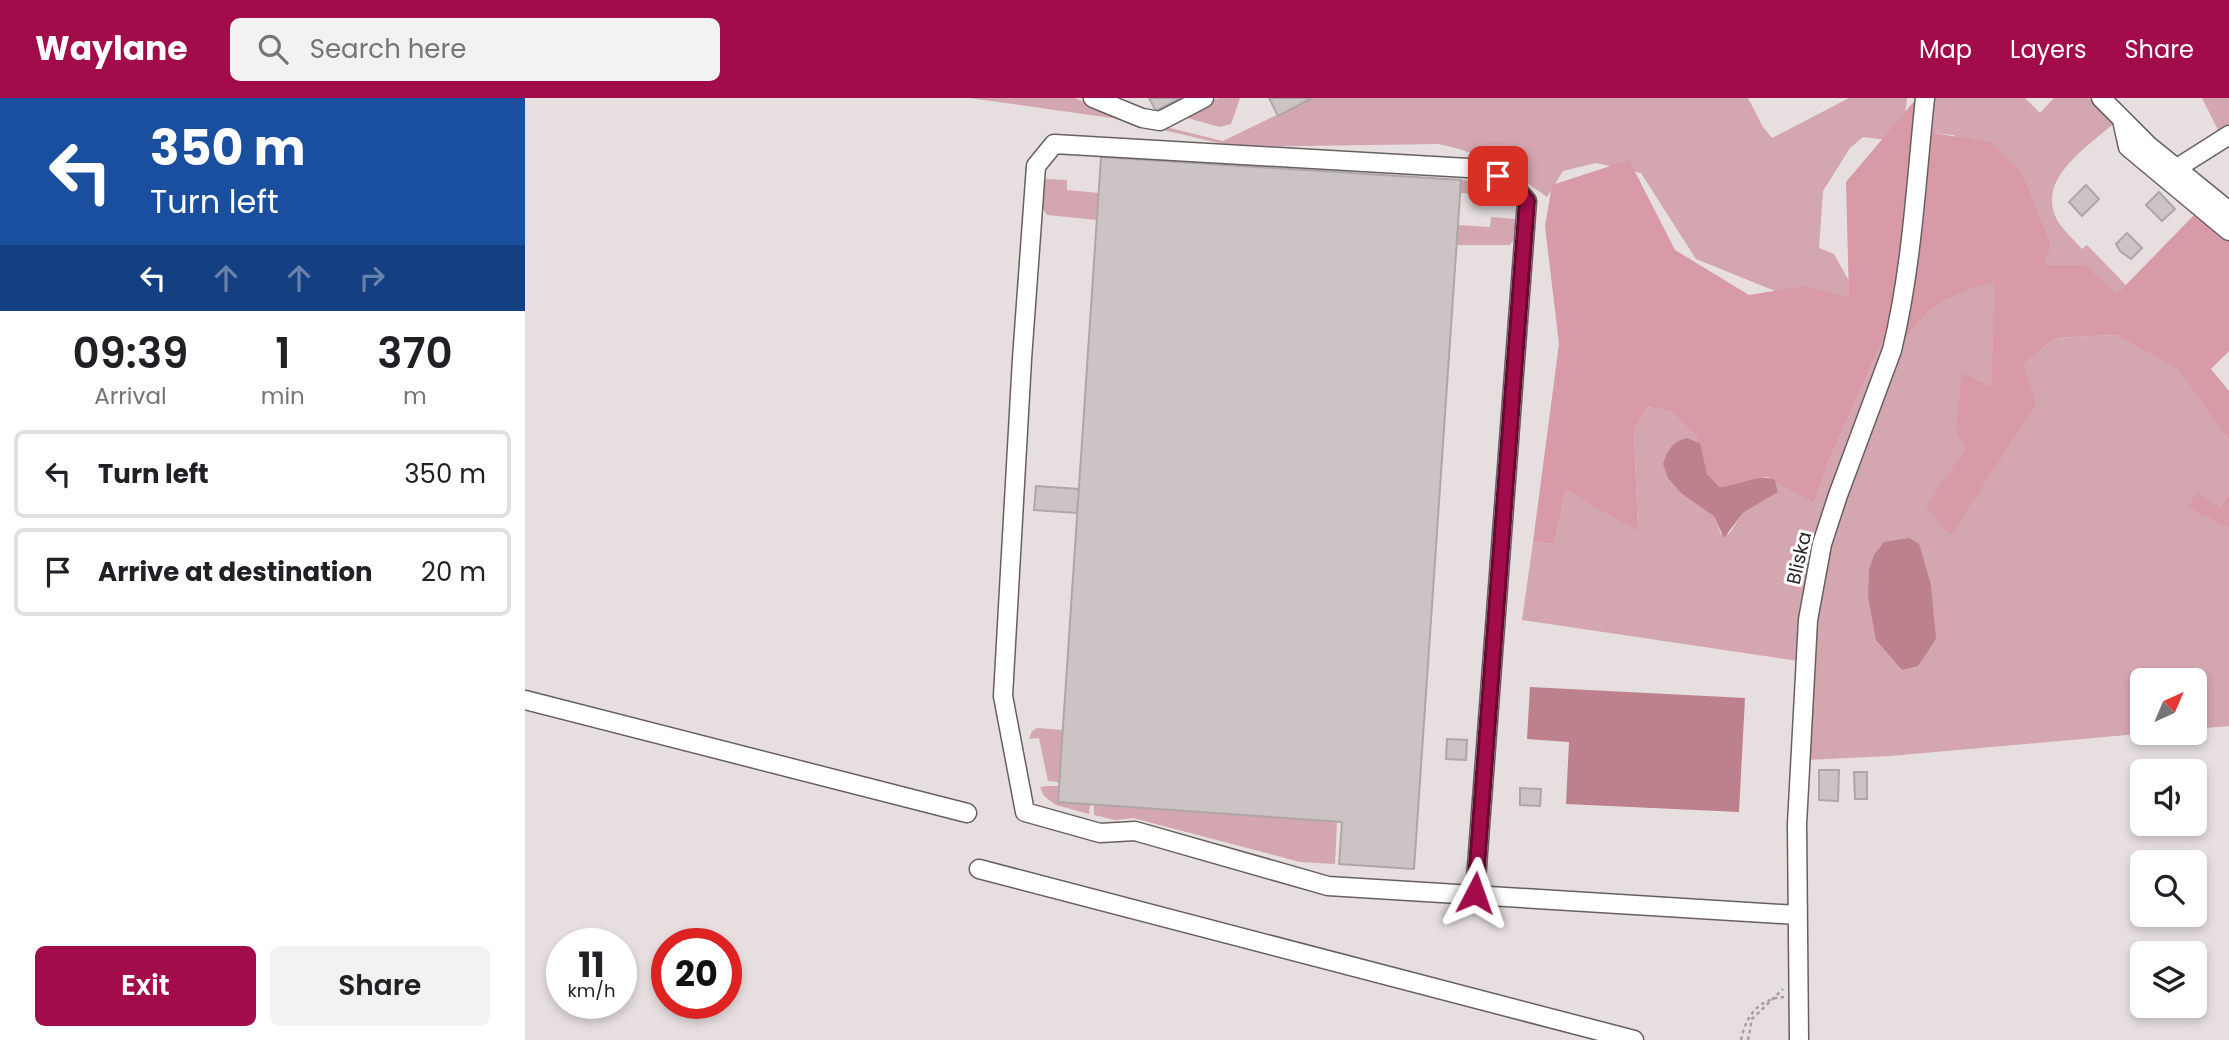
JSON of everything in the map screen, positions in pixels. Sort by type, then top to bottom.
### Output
[{"type":"street","points":[[1093,98],[1142,118],[1160,121],[1204,98]]},
{"type":"street","name":"Bliska","points":[[1798,1040],[1797,824],[1808,620],[1813,582],[1838,495],[1895,338],[1909,252],[1925,98]]},
{"type":"street","points":[[2101,98],[2122,120],[2229,211]]},
{"type":"street","points":[[2122,120],[2128,147],[2229,231]]},
{"type":"street","points":[[2177,168],[2229,135]]},
{"type":"street","points":[[1475,893],[1527,201],[1511,182],[1485,169],[1054,144],[1036,166],[1003,696],[1024,812],[1100,833],[1136,831],[1328,886],[1797,915]]},
{"type":"street","points":[[525,700],[967,813]]},
{"type":"street","points":[[979,869],[1634,1040]]},
{"type":"path","points":[[1748,1040],[1752,1019],[1783,989],[1784,978]]},
{"type":"shaded area","points":[[969,98],[1075,98],[1113,114],[1223,141],[1312,98],[1748,98],[1772,138],[1849,98],[1907,98],[1902,142],[1863,137],[1850,148],[1823,191],[1819,248],[1834,254],[1849,281],[1863,286],[1842,318],[1696,259],[1641,173],[1596,163],[1563,171],[1547,197],[1495,164],[1468,152],[1438,144],[1236,147],[1112,118]]},
{"type":"shaded area","points":[[1218,98],[1240,98],[1231,124],[1220,127],[1187,118],[1186,115]]},
{"type":"shaded area","points":[[1917,98],[1930,98],[1933,133],[1991,142],[2023,174],[2051,244],[2043,265],[2086,265],[2117,294],[2197,212],[2229,238],[2229,351],[2211,369],[2229,391],[2229,440],[2179,370],[2116,335],[2055,338],[2023,365],[2036,403],[1951,535],[1926,507],[1965,448],[1956,432],[1962,373],[1991,386],[1995,281],[1939,304],[1918,323],[1900,351],[1883,340],[1830,458],[1814,503],[1767,477],[1720,487],[1707,474],[1697,437],[1670,411],[1647,407],[1634,431],[1638,531],[1566,490],[1554,544],[1533,542],[1559,344],[1545,226],[1552,185],[1629,160],[1675,250],[1749,295],[1805,286],[1849,298],[1846,182]]},
{"type":"shaded area","points":[[1930,98],[2025,98],[2040,113],[2054,98],[2089,98],[2113,124],[2067,166],[2053,191],[2052,205],[2057,220],[2069,235],[2082,249],[2087,245],[2126,285],[2117,294],[2086,265],[2042,265],[2051,244],[2023,174],[1953,135],[1933,133]]},
{"type":"shaded area","points":[[2202,98],[2229,98],[2229,124],[2218,130]]},
{"type":"shaded area","points":[[1044,180],[1067,180],[1067,190],[1099,193],[1097,220],[1047,215],[1041,206]]},
{"type":"shaded area","points":[[1461,180],[1485,182],[1501,187],[1512,196],[1515,204],[1492,204],[1492,195],[1460,193]]},
{"type":"shaded area","points":[[1491,217],[1515,219],[1517,229],[1510,245],[1456,245],[1458,225],[1490,227]]},
{"type":"shaded area","points":[[1996,280],[1991,386],[1963,374],[1965,448],[1927,507],[2023,365],[2055,338],[2116,335],[2180,370],[2229,440],[2229,492],[2220,508],[2188,506],[2229,528],[2229,726],[2207,728],[2207,668],[2130,668],[2130,735],[1890,756],[1806,760],[1820,577],[1837,518],[1900,351],[1909,335],[1939,304]]},
{"type":"shaded area","points":[[1883,340],[1888,342],[1843,459],[1817,539],[1807,580],[1798,661],[1522,620],[1533,542],[1554,544],[1566,490],[1638,530],[1634,431],[1647,407],[1670,411],[1697,437],[1700,443],[1687,438],[1682,494],[1714,515],[1721,534],[1729,534],[1743,513],[1778,492],[1775,480],[1814,503],[1830,458]]},
{"type":"shaded area","points":[[1687,438],[1700,443],[1707,474],[1720,487],[1762,478],[1775,480],[1778,492],[1743,513],[1724,538],[1714,516],[1682,494],[1668,478],[1663,464],[1667,455],[1674,444]]},
{"type":"shaded area","points":[[2197,492],[2220,508],[2229,492],[2229,528],[2188,507]]},
{"type":"shaded area","points":[[1909,538],[1919,544],[1931,585],[1936,639],[1918,666],[1902,670],[1876,640],[1868,597],[1869,570],[1874,555],[1884,542]]},
{"type":"shaded area","points":[[1530,687],[1745,698],[1739,812],[1566,804],[1569,742],[1527,739]]},
{"type":"shaded area","points":[[1037,728],[1063,730],[1059,782],[1048,781],[1039,738],[1029,739],[1032,731]]},
{"type":"shaded area","points":[[1059,786],[1058,802],[1090,804],[1089,814],[1056,805],[1044,796],[1040,787]]},
{"type":"shaded area","points":[[1094,805],[1337,822],[1335,864],[1300,862],[1133,818],[1115,820],[1094,815]]},
{"type":"building","points":[[1149,98],[1180,98],[1156,111]]},
{"type":"building","points":[[1269,98],[1312,98],[1278,116]]},
{"type":"building","points":[[1101,157],[1461,180],[1414,869],[1339,864],[1342,822],[1058,802]]},
{"type":"building","points":[[2086,185],[2099,199],[2082,216],[2069,202]]},
{"type":"building","points":[[2159,192],[2175,209],[2162,221],[2146,205]]},
{"type":"building","points":[[2127,233],[2142,248],[2131,259],[2120,251],[2116,244]]},
{"type":"building","points":[[1036,486],[1079,489],[1077,513],[1034,510]]},
{"type":"building","points":[[1447,739],[1467,740],[1466,760],[1446,759]]},
{"type":"building","points":[[1819,770],[1839,770],[1838,801],[1819,800]]},
{"type":"building","points":[[1854,772],[1867,772],[1867,799],[1855,799]]},
{"type":"building","points":[[1520,788],[1541,789],[1540,806],[1520,805]]},
{"type":"route","points":[[1475,893],[1527,201],[1511,182],[1498,176]]}]
